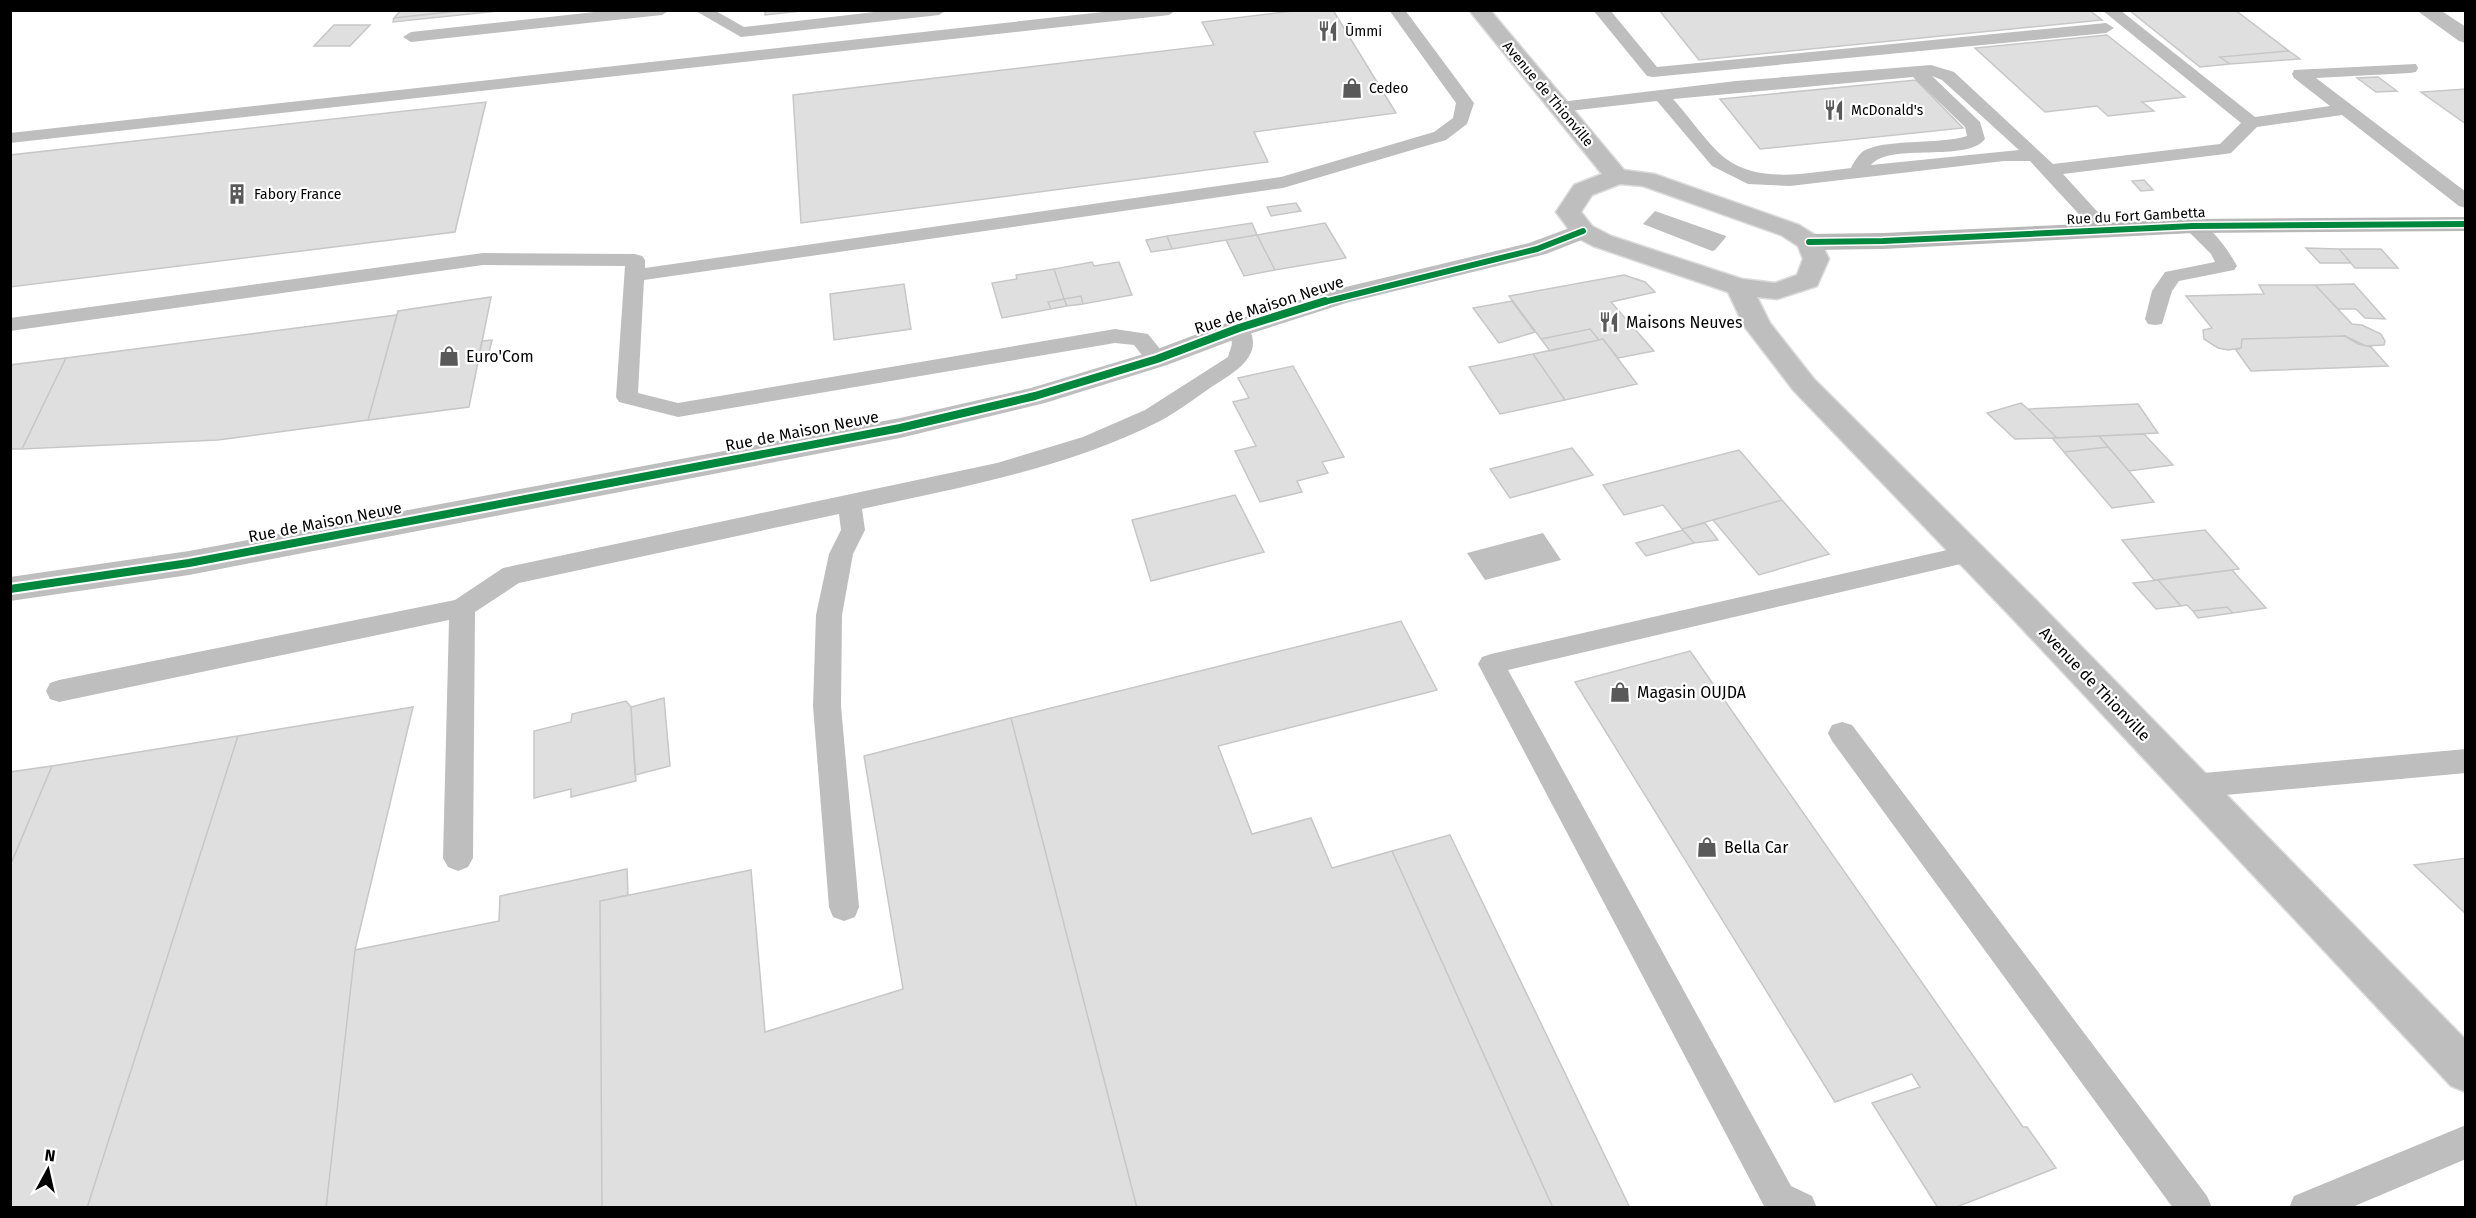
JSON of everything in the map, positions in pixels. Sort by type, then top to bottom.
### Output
[{"type":"main road","name":"Avenue de Thionville","points":[[1479,10],[1617,177]]},
{"type":"main road","points":[[2426,10],[2466,37]]},
{"type":"main road","points":[[1617,177],[1646,178],[1790,230],[1809,242],[1816,259],[1808,280],[1777,291],[1738,287],[1602,241],[1582,231],[1568,212],[1583,190],[1617,177]]},
{"type":"main road","name":"Rue de Maison Neuve","points":[[10,589],[189,563],[900,428],[1035,396],[1157,359],[1239,328],[1338,297],[1537,249],[1582,231]]},
{"type":"main road","name":"Avenue de Thionville","points":[[1738,287],[1758,326],[1804,385],[2466,1071]]},
{"type":"street","name":"Rue du Fort Gambetta","points":[[1809,242],[2193,226],[2466,224]]},
{"type":"lane","points":[[411,36],[662,10]]},
{"type":"lane","points":[[702,10],[741,32],[939,10]]},
{"type":"lane","points":[[10,138],[1168,10]]},
{"type":"lane","points":[[635,274],[1283,182],[1440,136],[1461,120],[1465,103],[1397,10]]},
{"type":"lane","points":[[1601,10],[1653,72],[2106,28]]},
{"type":"lane","points":[[2110,10],[2251,123]]},
{"type":"lane","points":[[2410,68],[2300,74],[2466,202]]},
{"type":"lane","points":[[1856,172],[1869,156],[1957,145],[1976,139],[1974,126],[1916,70]]},
{"type":"lane","points":[[1560,107],[1661,95],[1931,70],[1948,76],[2036,155],[2105,231]]},
{"type":"lane","points":[[1661,95],[1718,162],[1748,178],[1790,180],[2004,156],[2036,155]]},
{"type":"lane","points":[[2050,170],[2225,149],[2251,123],[2344,109]]},
{"type":"lane","points":[[2155,319],[2162,291],[2172,276],[2227,266],[2218,251],[2193,226]]},
{"type":"lane","points":[[10,325],[483,259],[635,260],[627,397],[678,410],[1115,336],[1141,339],[1157,359]]},
{"type":"lane","points":[[59,691],[462,608],[512,575],[999,471],[1091,442],[1143,419],[1208,382],[1237,361],[1243,344],[1239,328]]},
{"type":"lane","points":[[844,907],[827,706],[829,615],[841,554],[853,530],[849,503]]},
{"type":"lane","points":[[1800,1208],[1779,1198],[1491,664],[1969,554]]},
{"type":"lane","points":[[458,858],[462,608]]},
{"type":"lane","points":[[1842,733],[2195,1208]]},
{"type":"lane","points":[[2193,786],[2466,761]]},
{"type":"lane","points":[[2306,1208],[2466,1142]]},
{"type":"shaded area","points":[[1655,211],[1726,237],[1712,251],[1643,224]]},
{"type":"shaded area","points":[[1543,533],[1561,560],[1485,580],[1467,553]]},
{"type":"building","points":[[401,10],[468,10],[394,18]]},
{"type":"building","points":[[468,10],[508,10],[393,22],[394,18]]},
{"type":"building","points":[[765,10],[810,10],[765,15]]},
{"type":"building","points":[[1301,10],[1333,10],[1396,113],[1254,132],[1268,162],[801,223],[793,95],[1214,45],[1202,22]]},
{"type":"building","points":[[1659,10],[2089,10],[2102,20],[1699,60]]},
{"type":"building","points":[[2129,10],[2235,10],[2289,51],[2220,57],[2230,64],[2200,67]]},
{"type":"building","points":[[334,25],[370,25],[350,46],[314,46]]},
{"type":"building","points":[[2107,35],[2185,97],[2142,102],[2154,111],[2108,116],[2097,106],[2045,112],[1975,48]]},
{"type":"building","points":[[2289,51],[2300,59],[2230,64],[2220,57]]},
{"type":"building","points":[[2378,77],[2397,91],[2376,92],[2357,78]]},
{"type":"building","points":[[1916,80],[1963,128],[1760,149],[1720,99]]},
{"type":"building","points":[[2466,89],[2466,124],[2421,92]]},
{"type":"building","name":"Fabory France","points":[[486,102],[455,232],[10,287],[10,155]]},
{"type":"building","points":[[2144,180],[2153,190],[2141,191],[2132,181]]},
{"type":"building","points":[[1296,203],[1301,211],[1271,216],[1267,207]]},
{"type":"building","points":[[1252,223],[1257,235],[1172,249],[1167,236]]},
{"type":"building","points":[[1325,223],[1346,258],[1275,270],[1257,235]]},
{"type":"building","points":[[1257,235],[1275,270],[1244,276],[1226,240]]},
{"type":"building","points":[[1167,236],[1172,249],[1151,252],[1146,240]]},
{"type":"building","points":[[2306,248],[2339,249],[2351,263],[2320,263]]},
{"type":"building","points":[[2339,249],[2381,249],[2398,268],[2355,268]]},
{"type":"building","points":[[1092,262],[1094,266],[1119,262],[1132,295],[1083,304],[1081,296],[1064,299],[1054,269]]},
{"type":"building","points":[[1054,269],[1064,299],[1048,302],[1051,309],[1002,318],[992,283],[1017,279],[1016,275]]},
{"type":"building","points":[[1624,275],[1645,282],[1655,292],[1611,302],[1654,351],[1618,358],[1603,339],[1599,340],[1590,329],[1541,339],[1509,296]]},
{"type":"building","points":[[904,284],[911,329],[834,340],[830,294]]},
{"type":"building","points":[[2354,284],[2385,319],[2365,318],[2356,309],[2338,309],[2315,285]]},
{"type":"building","points":[[2259,285],[2315,285],[2352,324],[2362,325],[2381,334],[2385,341],[2384,345],[2366,346],[2345,336],[2242,339],[2241,348],[2228,350],[2218,348],[2204,339],[2203,330],[2212,328],[2186,296],[2264,294]]},
{"type":"building","points":[[1081,296],[1083,304],[1067,306],[1064,299]]},
{"type":"building","points":[[491,297],[469,407],[368,420],[398,311]]},
{"type":"building","points":[[1064,299],[1067,306],[1051,309],[1048,302]]},
{"type":"building","points":[[1512,301],[1535,332],[1499,343],[1473,308]]},
{"type":"building","points":[[397,315],[368,420],[218,440],[22,449],[66,358]]},
{"type":"building","points":[[1590,329],[1599,340],[1550,351],[1541,339]]},
{"type":"building","points":[[2345,336],[2358,344],[2371,347],[2388,366],[2251,371],[2236,350],[2241,348],[2242,339]]},
{"type":"building","points":[[1603,339],[1637,384],[1565,400],[1533,354]]},
{"type":"building","points":[[492,340],[488,356],[478,358],[482,341]]},
{"type":"building","points":[[1533,354],[1565,400],[1500,414],[1469,367]]},
{"type":"building","points":[[66,358],[22,449],[10,449],[10,365]]},
{"type":"building","points":[[1293,366],[1344,457],[1322,462],[1328,473],[1297,481],[1302,492],[1260,502],[1235,451],[1256,446],[1233,402],[1249,398],[1238,378]]},
{"type":"building","points":[[2021,403],[2057,438],[2015,439],[1987,413]]},
{"type":"building","points":[[2138,404],[2158,433],[2057,438],[2028,409]]},
{"type":"building","points":[[2144,434],[2173,465],[2129,471],[2099,436]]},
{"type":"building","points":[[2099,436],[2108,447],[2064,452],[2052,438]]},
{"type":"building","points":[[2108,447],[2154,502],[2112,508],[2064,452]]},
{"type":"building","points":[[1572,448],[1593,475],[1510,498],[1490,469]]},
{"type":"building","points":[[1739,450],[1782,500],[1682,529],[1663,505],[1624,515],[1603,485]]},
{"type":"building","points":[[1235,495],[1264,552],[1151,581],[1132,520]]},
{"type":"building","points":[[1782,500],[1829,554],[1759,575],[1713,520]]},
{"type":"building","points":[[1705,523],[1718,540],[1694,543],[1682,529]]},
{"type":"building","points":[[1683,530],[1694,543],[1646,556],[1636,543]]},
{"type":"building","points":[[2205,530],[2239,569],[2154,580],[2122,540]]},
{"type":"building","points":[[2232,570],[2266,608],[2233,613],[2227,607],[2193,611],[2187,605],[2181,606],[2158,580]]},
{"type":"building","points":[[2158,580],[2181,606],[2156,609],[2133,583]]},
{"type":"building","points":[[2227,607],[2233,613],[2198,618],[2193,611]]},
{"type":"building","points":[[1401,621],[1437,690],[1218,746],[1252,834],[1311,818],[1332,868],[1392,851],[1553,1208],[1137,1208],[1011,718]]},
{"type":"building","points":[[1690,651],[2023,1127],[2027,1127],[2056,1168],[1954,1208],[1938,1208],[1872,1103],[1920,1087],[1912,1074],[1835,1102],[1575,682]]},
{"type":"building","points":[[664,698],[670,766],[635,775],[631,707]]},
{"type":"building","points":[[626,701],[631,707],[636,781],[571,797],[571,789],[534,798],[534,731],[571,722],[572,714]]},
{"type":"building","points":[[413,707],[355,950],[326,1208],[87,1208],[238,736]]},
{"type":"building","points":[[1011,718],[1137,1208],[602,1208],[600,901],[751,870],[765,1032],[903,989],[864,756]]},
{"type":"building","points":[[238,736],[87,1208],[10,1208],[10,866],[52,766]]},
{"type":"building","points":[[52,766],[10,866],[10,772]]},
{"type":"building","points":[[1450,835],[1630,1208],[1553,1208],[1392,851]]},
{"type":"building","points":[[2466,858],[2466,914],[2414,865]]},
{"type":"building","points":[[627,869],[628,895],[600,901],[602,1208],[326,1208],[355,950],[499,921],[500,896]]},
{"type":"cycle path","points":[[1809,242],[1883,241],[2193,226],[2466,224]]},
{"type":"cycle path","points":[[10,589],[189,563],[900,428],[1035,396],[1157,359],[1239,328],[1338,297],[1537,249],[1583,231]]},
{"type":"place","name":"Ūmmi","points":[[1328,31]]},
{"type":"place","name":"Cedeo","points":[[1352,88]]},
{"type":"place","name":"McDonald's","points":[[1834,110]]},
{"type":"place","name":"Fabory France","points":[[237,194]]},
{"type":"place","name":"Maisons Neuves","points":[[1609,322]]},
{"type":"place","name":"Euro'Com","points":[[449,356]]},
{"type":"place","name":"Magasin OUJDA","points":[[1620,692]]},
{"type":"place","name":"Bella Car","points":[[1707,847]]}]
